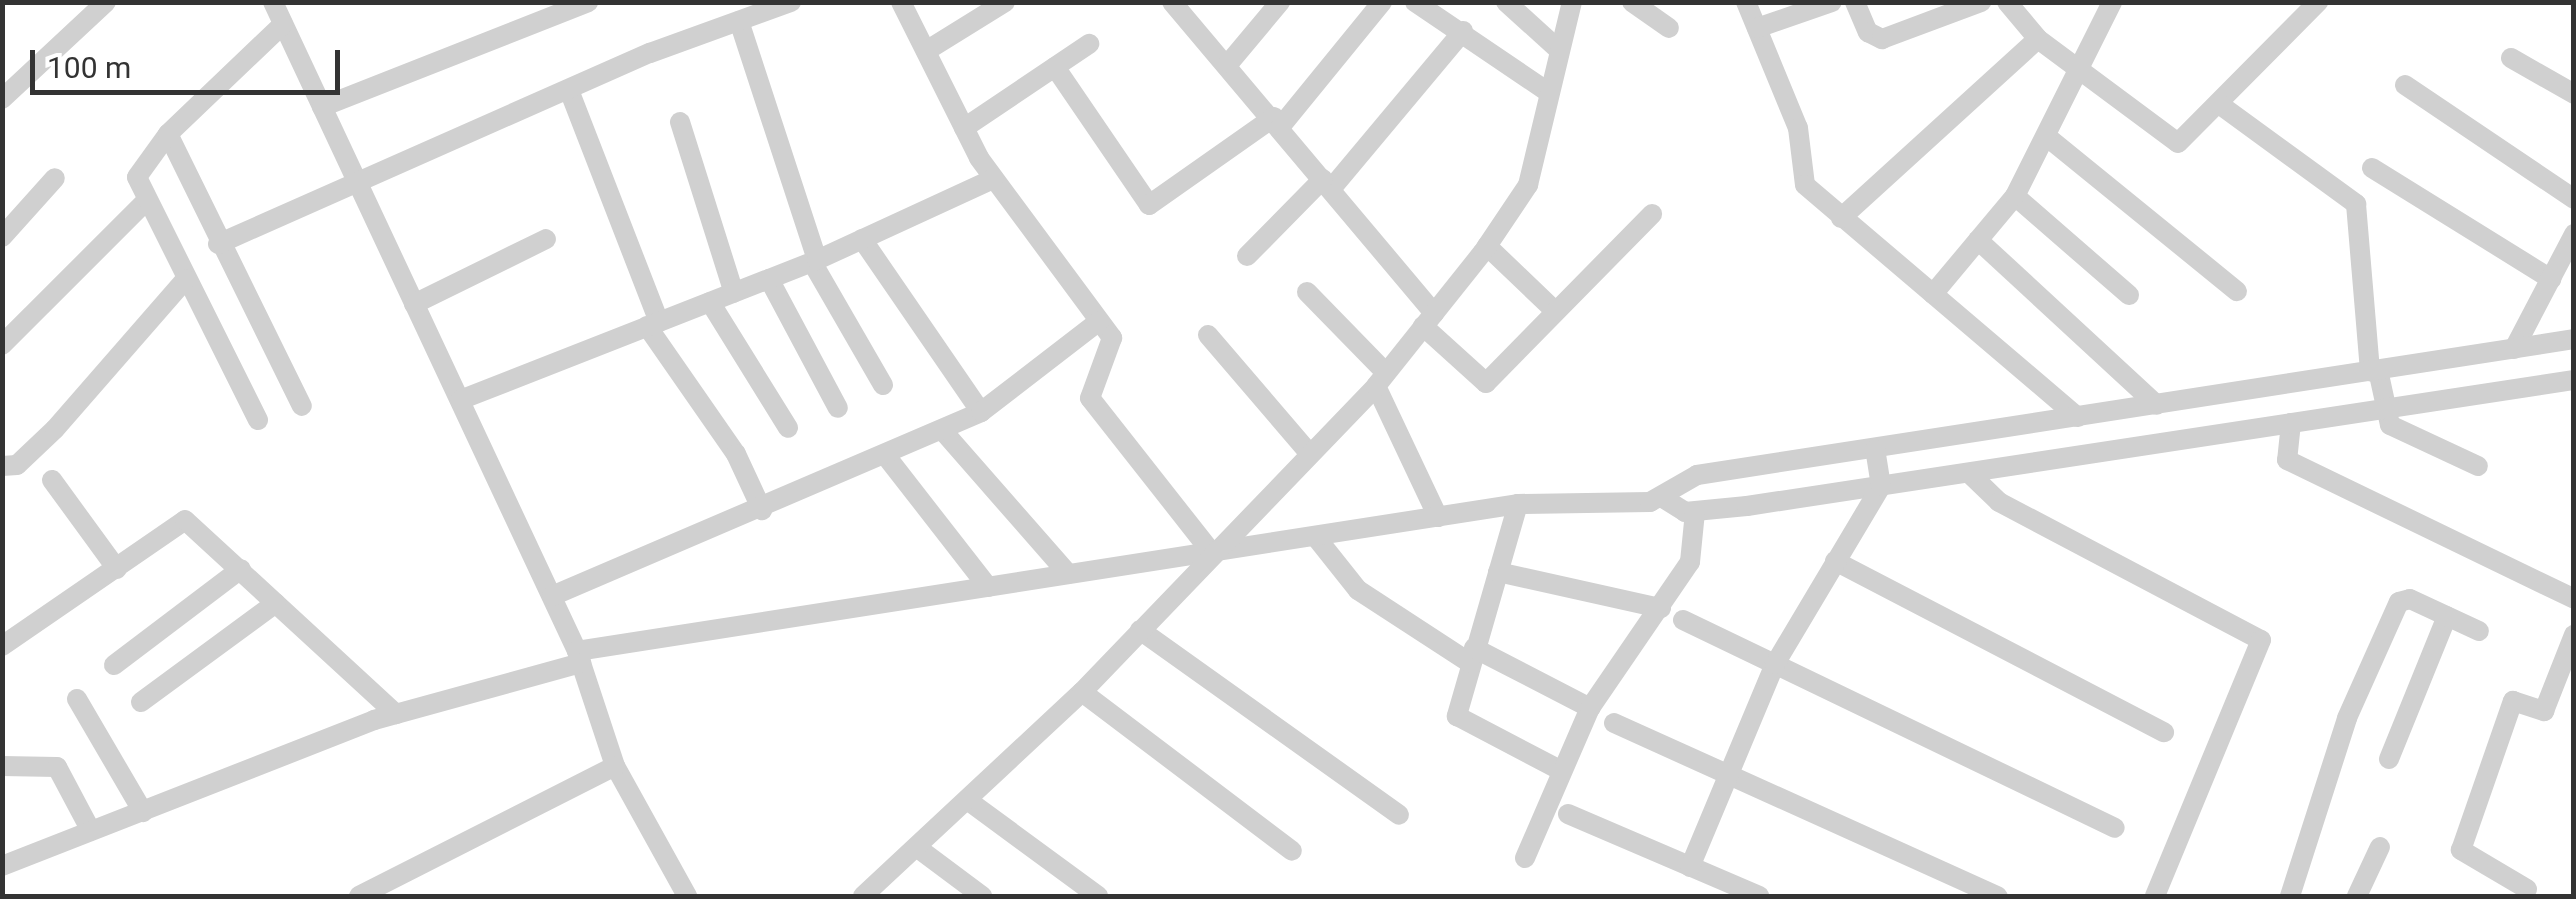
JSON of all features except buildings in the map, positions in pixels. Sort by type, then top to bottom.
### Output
[{"type":"street","points":[[2,99],[106,2]]},
{"type":"street","points":[[273,2],[580,657],[616,766],[686,896]]},
{"type":"street","points":[[322,107],[588,2]]},
{"type":"street","points":[[218,244],[569,90],[791,2]]},
{"type":"street","points":[[902,2],[993,178],[1114,345],[1090,398],[1212,552]]},
{"type":"street","points":[[926,51],[1006,2]]},
{"type":"street","points":[[1172,2],[1277,122],[1482,385],[1652,214]]},
{"type":"street","points":[[1229,64],[1280,2]]},
{"type":"street","points":[[1055,67],[1149,205],[1277,122],[1382,2]]},
{"type":"street","points":[[1415,2],[1548,92]]},
{"type":"street","points":[[1506,2],[1559,50]]},
{"type":"street","points":[[863,896],[970,802],[1082,692],[1212,552],[1381,380],[1429,320],[1528,185],[1572,2]]},
{"type":"street","points":[[1632,2],[1669,28]]},
{"type":"street","points":[[1746,2],[1798,128],[1802,180],[2078,417]]},
{"type":"street","points":[[1757,28],[1832,2]]},
{"type":"street","points":[[1855,2],[1868,32],[1882,38],[1981,2]]},
{"type":"street","points":[[2006,2],[2038,38],[2175,142],[2219,104],[2318,2]]},
{"type":"street","points":[[1932,294],[2015,196],[2112,2]]},
{"type":"street","points":[[739,21],[814,261],[883,385]]},
{"type":"street","points":[[258,420],[137,177],[168,134],[283,24]]},
{"type":"street","points":[[1248,256],[1327,184],[1462,31]]},
{"type":"street","points":[[1842,218],[2038,38]]},
{"type":"street","points":[[964,128],[1089,44]]},
{"type":"street","points":[[2512,58],[2574,94]]},
{"type":"street","points":[[2405,85],[2574,199]]},
{"type":"street","points":[[569,90],[653,324],[736,454],[762,510]]},
{"type":"street","points":[[2219,104],[2356,204],[2374,370],[2392,427],[2478,466]]},
{"type":"street","points":[[680,122],[734,293]]},
{"type":"street","points":[[168,134],[218,244],[302,406]]},
{"type":"street","points":[[2046,136],[2237,291]]},
{"type":"street","points":[[2372,168],[2550,278]]},
{"type":"street","points":[[2,237],[55,178]]},
{"type":"street","points":[[460,400],[814,261],[993,178]]},
{"type":"street","points":[[2015,196],[2129,295]]},
{"type":"street","points":[[2,346],[146,200]]},
{"type":"street","points":[[2514,349],[2574,234]]},
{"type":"street","points":[[414,304],[546,238]]},
{"type":"street","points":[[862,239],[981,412]]},
{"type":"street","points":[[1978,240],[2156,405]]},
{"type":"street","points":[[1486,246],[1556,312]]},
{"type":"street","points":[[2,466],[17,465],[55,430],[186,279]]},
{"type":"street","points":[[769,279],[838,408]]},
{"type":"street","points":[[1307,292],[1381,380],[1438,517]]},
{"type":"street","points":[[710,302],[788,428]]},
{"type":"street","points":[[552,596],[762,510],[981,412],[1099,321]]},
{"type":"street","points":[[1208,336],[1309,452]]},
{"type":"street","points":[[1663,498],[1697,475],[2574,340]]},
{"type":"street","points":[[2,866],[396,714],[580,657],[988,587],[1518,504],[1663,498],[1700,511],[1735,507],[2574,380]]},
{"type":"street","points":[[2291,423],[2287,460],[2574,600]]},
{"type":"street","points":[[943,430],[1068,574]]},
{"type":"street","points":[[1690,866],[1775,664],[1880,486],[1875,449]]},
{"type":"street","points":[[886,456],[988,587]]},
{"type":"street","points":[[1969,473],[1999,502],[2261,640],[2155,896]]},
{"type":"street","points":[[52,480],[117,569]]},
{"type":"street","points":[[1518,504],[1472,655],[1462,722],[1560,770]]},
{"type":"street","points":[[1525,858],[1590,708],[1661,608],[1695,550],[1700,511]]},
{"type":"street","points":[[2,620],[8,642],[185,520],[396,714]]},
{"type":"street","points":[[1315,536],[1358,590],[1472,655],[1590,708]]},
{"type":"street","points":[[1836,561],[2164,732]]},
{"type":"street","points":[[114,664],[240,569]]},
{"type":"street","points":[[1498,572],[1661,608]]},
{"type":"street","points":[[141,702],[276,602]]},
{"type":"street","points":[[2290,896],[2347,718],[2399,602],[2447,616],[2478,631]]},
{"type":"street","points":[[2389,759],[2447,616]]},
{"type":"street","points":[[1683,620],[2115,828]]},
{"type":"street","points":[[1140,630],[1399,814]]},
{"type":"street","points":[[2527,889],[2461,850],[2513,701],[2548,707],[2574,635]]},
{"type":"street","points":[[1082,692],[1292,852]]},
{"type":"street","points":[[77,699],[144,812]]},
{"type":"street","points":[[1614,723],[1998,896]]},
{"type":"street","points":[[2,766],[56,767],[91,831]]},
{"type":"street","points":[[358,896],[616,766]]},
{"type":"street","points":[[970,802],[1098,896]]},
{"type":"street","points":[[1568,814],[1759,896]]},
{"type":"street","points":[[2357,896],[2380,847]]},
{"type":"street","points":[[919,849],[982,896]]}]
